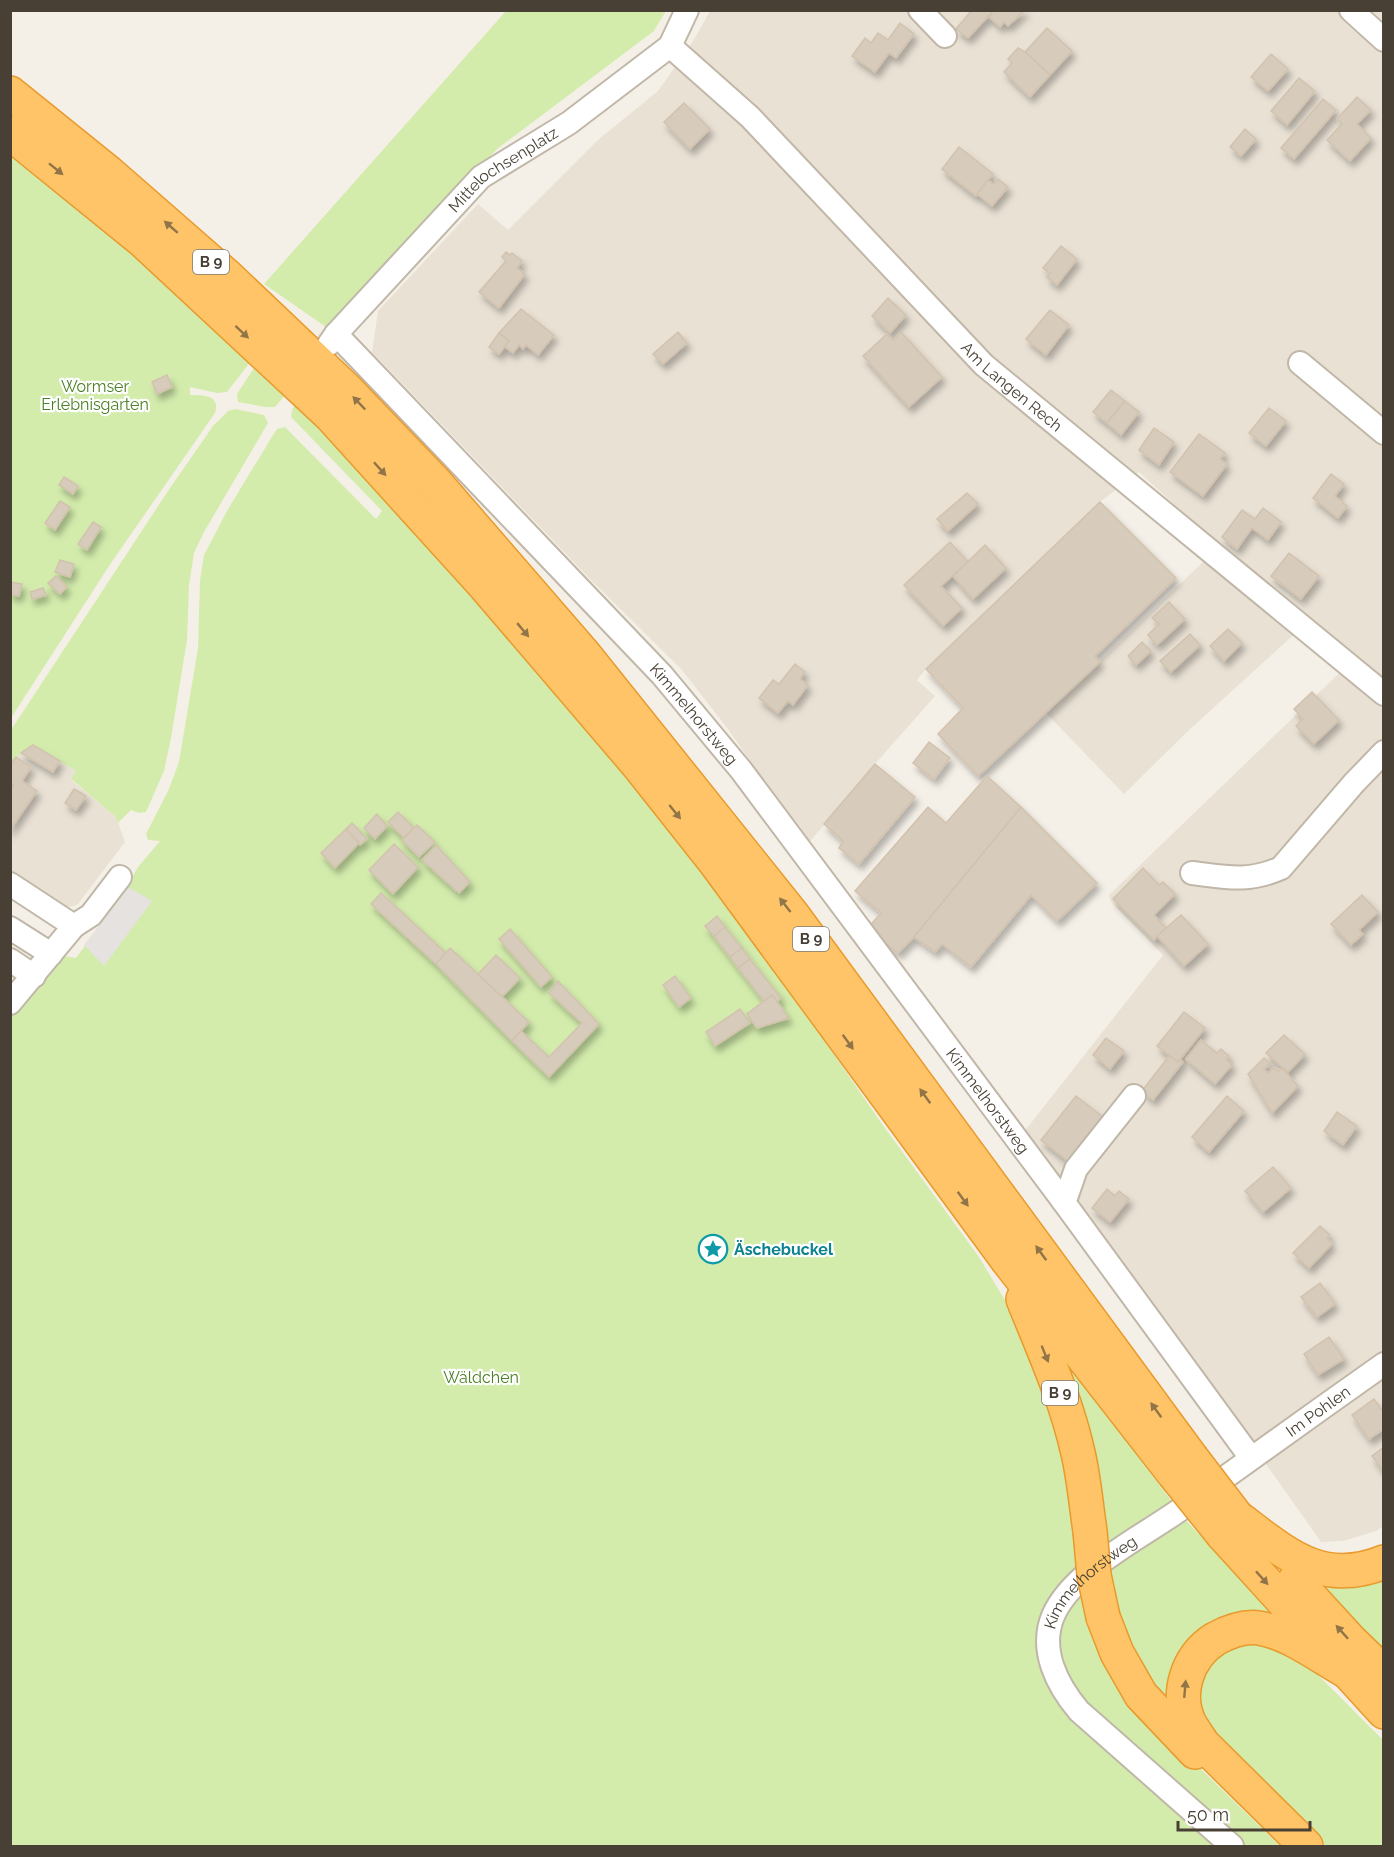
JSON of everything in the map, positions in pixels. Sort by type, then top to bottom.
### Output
[{"type":"highway","name":"B 9","points":[[10,93],[108,172],[266,313],[346,389],[436,483],[591,663],[792,914],[1183,1466]]},
{"type":"highway","name":"B 9","points":[[10,133],[143,241],[330,415],[485,586],[639,766],[715,862],[1008,1261],[1058,1386],[1070,1424],[1083,1483],[1094,1575],[1103,1617],[1117,1653],[1141,1695],[1170,1727],[1290,1846]]},
{"type":"highway","points":[[1008,1261],[1183,1466],[1346,1671],[1383,1712]]},
{"type":"highway","points":[[1230,1526],[1305,1564],[1321,1569],[1346,1571],[1383,1562]]},
{"type":"highway","points":[[1230,1526],[1383,1672]]},
{"type":"highway","points":[[1306,1846],[1199,1739],[1185,1710],[1184,1694],[1187,1674],[1197,1655],[1209,1643],[1232,1631],[1257,1628],[1287,1638],[1346,1671]]},
{"type":"street","name":"Mittelochsenplatz","points":[[333,339],[481,177],[569,123],[670,46],[687,10]]},
{"type":"street","points":[[920,10],[945,36]]},
{"type":"street","points":[[1351,10],[1383,40]]},
{"type":"street","name":"Am Langen Rech","points":[[670,46],[750,117],[984,365],[1383,694]]},
{"type":"street","name":"Kimmelhorstweg","points":[[333,339],[662,675],[741,770],[1063,1201],[1251,1458],[1179,1511],[1107,1558],[1067,1593],[1053,1616],[1048,1644],[1049,1658],[1060,1686],[1079,1711],[1232,1846]]},
{"type":"street","points":[[1300,363],[1383,433]]},
{"type":"street","points":[[1192,873],[1247,878],[1264,876],[1281,868],[1383,752]]},
{"type":"street","points":[[10,1003],[74,926],[91,915],[120,877]]},
{"type":"street","points":[[10,884],[74,926]]},
{"type":"street","points":[[10,928],[51,954]]},
{"type":"street","points":[[10,960],[34,976]]},
{"type":"street","points":[[1063,1201],[1076,1169],[1134,1096]]},
{"type":"street","name":"Im Pohlen","points":[[1251,1458],[1383,1364]]},
{"type":"shaded area","points":[[710,11],[1383,11],[1383,1526],[1376,1531],[1343,1541],[1321,1542],[1213,1389],[1023,1133],[1163,955],[1111,902],[1109,895],[1356,657],[1312,618],[1187,732],[1124,794],[1046,713],[1205,560],[1222,548],[1139,472],[1100,502],[926,669],[917,680],[935,696],[808,844],[728,729],[682,670],[591,580],[372,352],[378,311],[478,204],[508,230],[599,139],[658,91],[693,41]]},
{"type":"shaded area","points":[[33,745],[76,771],[71,780],[116,817],[125,842],[78,904],[74,906],[65,907],[11,871],[10,765],[16,757]]},
{"type":"shaded area","points":[[128,888],[152,901],[104,966],[84,945]]},
{"type":"green space","points":[[506,11],[666,11],[654,31],[497,149],[431,217],[336,334],[264,284]]},
{"type":"green space","name":"Wormser Erlebnisgarten","points":[[11,147],[127,243],[251,361],[227,392],[217,393],[190,387],[190,395],[213,399],[216,407],[215,413],[111,563],[11,718]]},
{"type":"green space","points":[[256,365],[286,394],[275,407],[238,402],[237,394]]},
{"type":"green space","name":"Wäldchen","points":[[298,399],[415,523],[636,783],[777,972],[882,1124],[979,1257],[1018,1322],[1054,1401],[1083,1567],[1043,1666],[1223,1846],[11,1846],[11,1011],[58,959],[64,956],[76,958],[125,890],[138,867],[160,841],[148,840],[146,834],[169,789],[179,762],[198,648],[200,580],[204,555],[227,511],[277,429],[285,427],[376,519],[382,511],[291,417]]},
{"type":"green space","points":[[235,409],[264,415],[268,423],[194,553],[189,585],[187,640],[164,771],[146,812],[139,813],[131,810],[118,823],[116,817],[71,779],[76,771],[33,745],[16,757],[11,765],[11,730],[213,426],[228,411]]},
{"type":"green space","points":[[1052,1341],[1173,1503],[1104,1552]]},
{"type":"green space","points":[[1183,1517],[1288,1630],[1218,1627],[1180,1725],[1124,1639],[1107,1572]]},
{"type":"green space","points":[[1383,1570],[1383,1658],[1316,1581]]},
{"type":"green space","points":[[1086,1586],[1165,1734],[1280,1846],[1245,1846],[1083,1702],[1059,1666],[1058,1625],[1074,1598]]},
{"type":"green space","points":[[1245,1636],[1300,1657],[1383,1740],[1383,1846],[1316,1846],[1196,1720],[1206,1656]]},
{"type":"building","points":[[972,10],[994,10],[968,38],[956,29]]},
{"type":"building","points":[[994,10],[1025,10],[1008,26],[1004,22],[1000,27],[989,17]]},
{"type":"building","points":[[900,23],[914,34],[896,58],[889,53],[875,72],[852,56],[865,38],[871,43],[878,33],[888,40]]},
{"type":"building","points":[[1047,28],[1072,51],[1050,75],[1025,52]]},
{"type":"building","points":[[1018,48],[1050,75],[1030,97],[1004,72],[1012,63],[1008,59]]},
{"type":"building","points":[[1271,54],[1288,69],[1268,91],[1251,77]]},
{"type":"building","points":[[1299,78],[1315,91],[1287,125],[1271,111]]},
{"type":"building","points":[[1357,97],[1371,110],[1357,124],[1371,138],[1350,161],[1327,140],[1342,124],[1337,119]]},
{"type":"building","points":[[1323,99],[1336,110],[1294,159],[1281,148]]},
{"type":"building","points":[[684,103],[710,129],[690,149],[664,122]]},
{"type":"building","points":[[1245,129],[1256,139],[1241,156],[1230,147]]},
{"type":"building","points":[[959,147],[993,174],[976,196],[942,169]]},
{"type":"building","points":[[998,179],[1008,187],[992,206],[977,194],[988,180],[994,184]]},
{"type":"building","points":[[1061,246],[1077,259],[1057,285],[1047,277],[1050,273],[1043,268]]},
{"type":"building","points":[[506,252],[510,255],[512,253],[522,261],[517,268],[525,274],[499,308],[479,292],[506,261],[502,257]]},
{"type":"building","points":[[888,298],[906,315],[890,333],[872,316]]},
{"type":"building","points":[[521,309],[554,335],[538,355],[526,345],[523,349],[519,345],[513,353],[504,346],[509,341],[499,333]]},
{"type":"building","points":[[1050,310],[1069,325],[1046,355],[1026,339]]},
{"type":"building","points":[[678,332],[687,343],[663,364],[653,354]]},
{"type":"building","points":[[901,332],[942,377],[909,407],[863,356],[887,334],[893,340]]},
{"type":"building","points":[[499,333],[509,341],[499,354],[489,347]]},
{"type":"building","points":[[167,375],[172,387],[157,394],[152,382]]},
{"type":"building","points":[[1111,390],[1125,401],[1107,423],[1093,412]]},
{"type":"building","points":[[1125,401],[1139,412],[1121,435],[1107,423]]},
{"type":"building","points":[[1269,408],[1286,421],[1266,446],[1249,433]]},
{"type":"building","points":[[1154,428],[1174,442],[1159,465],[1139,450]]},
{"type":"building","points":[[1199,434],[1225,453],[1220,459],[1227,464],[1203,496],[1170,472]]},
{"type":"building","points":[[1331,474],[1344,484],[1335,496],[1347,506],[1338,518],[1313,498]]},
{"type":"building","points":[[64,477],[78,486],[73,494],[59,485]]},
{"type":"building","points":[[967,493],[978,504],[948,531],[937,519]]},
{"type":"building","points":[[60,501],[70,507],[55,530],[45,523]]},
{"type":"building","points":[[1100,502],[1176,578],[1095,656],[1100,662],[978,776],[938,734],[963,708],[926,669]]},
{"type":"building","points":[[1263,508],[1281,522],[1268,540],[1252,528],[1237,549],[1222,537],[1242,510],[1255,519]]},
{"type":"building","points":[[93,522],[101,527],[87,550],[78,544]]},
{"type":"building","points":[[950,542],[968,562],[941,586],[962,608],[943,626],[904,585]]},
{"type":"building","points":[[985,545],[1006,568],[973,599],[953,576]]},
{"type":"building","points":[[1289,553],[1319,576],[1301,599],[1271,576]]},
{"type":"building","points":[[60,560],[74,564],[70,577],[55,572]]},
{"type":"building","points":[[56,576],[67,587],[60,594],[48,583]]},
{"type":"building","points":[[11,582],[22,584],[19,596],[10,594]]},
{"type":"building","points":[[43,588],[46,595],[32,599],[30,592]]},
{"type":"building","points":[[1169,602],[1185,619],[1157,645],[1148,635],[1159,624],[1152,618]]},
{"type":"building","points":[[1228,629],[1242,643],[1224,661],[1210,646]]},
{"type":"building","points":[[1190,634],[1200,645],[1171,672],[1160,661]]},
{"type":"building","points":[[1142,642],[1151,651],[1136,665],[1128,656]]},
{"type":"building","points":[[795,664],[805,672],[800,679],[808,685],[793,705],[788,701],[778,713],[759,698],[773,680],[779,684]]},
{"type":"building","points":[[1312,692],[1339,720],[1314,744],[1296,726],[1303,719],[1294,709]]},
{"type":"building","points":[[929,742],[950,758],[934,779],[913,763]]},
{"type":"building","points":[[33,745],[60,761],[53,772],[21,753]]},
{"type":"building","points":[[16,757],[31,767],[22,781],[37,791],[10,830],[10,790],[14,785],[10,783],[10,765]]},
{"type":"building","points":[[875,764],[915,797],[859,864],[839,848],[843,841],[824,824]]},
{"type":"building","points":[[987,776],[1021,807],[914,937],[898,953],[867,929],[881,913],[855,891],[928,807],[946,823]]},
{"type":"building","points":[[74,789],[86,796],[76,810],[65,803]]},
{"type":"building","points":[[1021,807],[1097,883],[1057,921],[1031,895],[971,967],[942,944],[935,952],[914,937]]},
{"type":"building","points":[[398,812],[414,828],[404,838],[388,822]]},
{"type":"building","points":[[377,814],[387,826],[375,839],[364,828]]},
{"type":"building","points":[[352,823],[367,839],[360,845],[346,829]]},
{"type":"building","points":[[417,825],[435,842],[419,857],[402,840]]},
{"type":"building","points":[[346,829],[359,843],[335,868],[321,853]]},
{"type":"building","points":[[394,844],[418,867],[393,894],[369,870]]},
{"type":"building","points":[[436,845],[470,882],[459,893],[422,860]]},
{"type":"building","points":[[1143,868],[1159,885],[1163,882],[1175,894],[1154,915],[1166,928],[1154,940],[1113,899]]},
{"type":"building","points":[[381,893],[446,953],[436,964],[371,904]]},
{"type":"building","points":[[1362,895],[1378,912],[1359,930],[1363,934],[1351,945],[1331,924]]},
{"type":"building","points":[[1181,915],[1208,944],[1184,966],[1157,936]]},
{"type":"building","points":[[717,916],[725,927],[714,936],[705,926]]},
{"type":"building","points":[[725,927],[742,948],[730,957],[714,936]]},
{"type":"building","points":[[510,929],[552,977],[541,987],[499,939]]},
{"type":"building","points":[[450,948],[529,1022],[512,1041],[436,964]]},
{"type":"building","points":[[742,948],[750,959],[738,968],[730,957]]},
{"type":"building","points":[[496,955],[520,978],[502,997],[478,974]]},
{"type":"building","points":[[750,959],[781,998],[777,1002],[772,995],[764,1001],[738,968]]},
{"type":"building","points":[[675,976],[691,998],[679,1007],[663,985]]},
{"type":"building","points":[[558,981],[599,1024],[549,1077],[512,1041],[521,1031],[549,1057],[582,1023],[549,993]]},
{"type":"building","points":[[772,995],[789,1018],[757,1028],[747,1014]]},
{"type":"building","points":[[740,1009],[750,1023],[715,1046],[706,1032]]},
{"type":"building","points":[[1184,1012],[1205,1028],[1178,1062],[1157,1046]]},
{"type":"building","points":[[1284,1035],[1305,1054],[1288,1072],[1266,1053]]},
{"type":"building","points":[[1106,1038],[1124,1051],[1110,1069],[1093,1055]]},
{"type":"building","points":[[1201,1040],[1217,1053],[1221,1049],[1229,1056],[1226,1059],[1232,1065],[1215,1084],[1186,1059]]},
{"type":"building","points":[[1169,1056],[1178,1062],[1180,1059],[1183,1062],[1153,1100],[1142,1091]]},
{"type":"building","points":[[1264,1058],[1270,1064],[1264,1069],[1268,1073],[1274,1068],[1278,1071],[1282,1068],[1298,1086],[1272,1113],[1248,1074]]},
{"type":"building","points":[[1076,1096],[1103,1117],[1068,1161],[1041,1140]]},
{"type":"building","points":[[1227,1096],[1244,1111],[1209,1152],[1192,1137]]},
{"type":"building","points":[[1337,1112],[1357,1126],[1343,1145],[1324,1131]]},
{"type":"building","points":[[1273,1167],[1291,1188],[1263,1212],[1245,1191]]},
{"type":"building","points":[[1107,1189],[1115,1196],[1119,1191],[1129,1199],[1110,1222],[1092,1208]]},
{"type":"building","points":[[1320,1226],[1330,1235],[1327,1238],[1332,1244],[1309,1268],[1293,1253]]},
{"type":"building","points":[[1320,1283],[1335,1304],[1317,1317],[1301,1297]]},
{"type":"building","points":[[1329,1337],[1344,1359],[1318,1375],[1304,1354]]},
{"type":"building","points":[[1374,1399],[1381,1409],[1384,1408],[1384,1429],[1369,1439],[1352,1415]]},
{"type":"building","points":[[1384,1447],[1384,1472],[1372,1456]]},
{"type":"place","name":"Äschebuckel","points":[[713,1249]]}]
